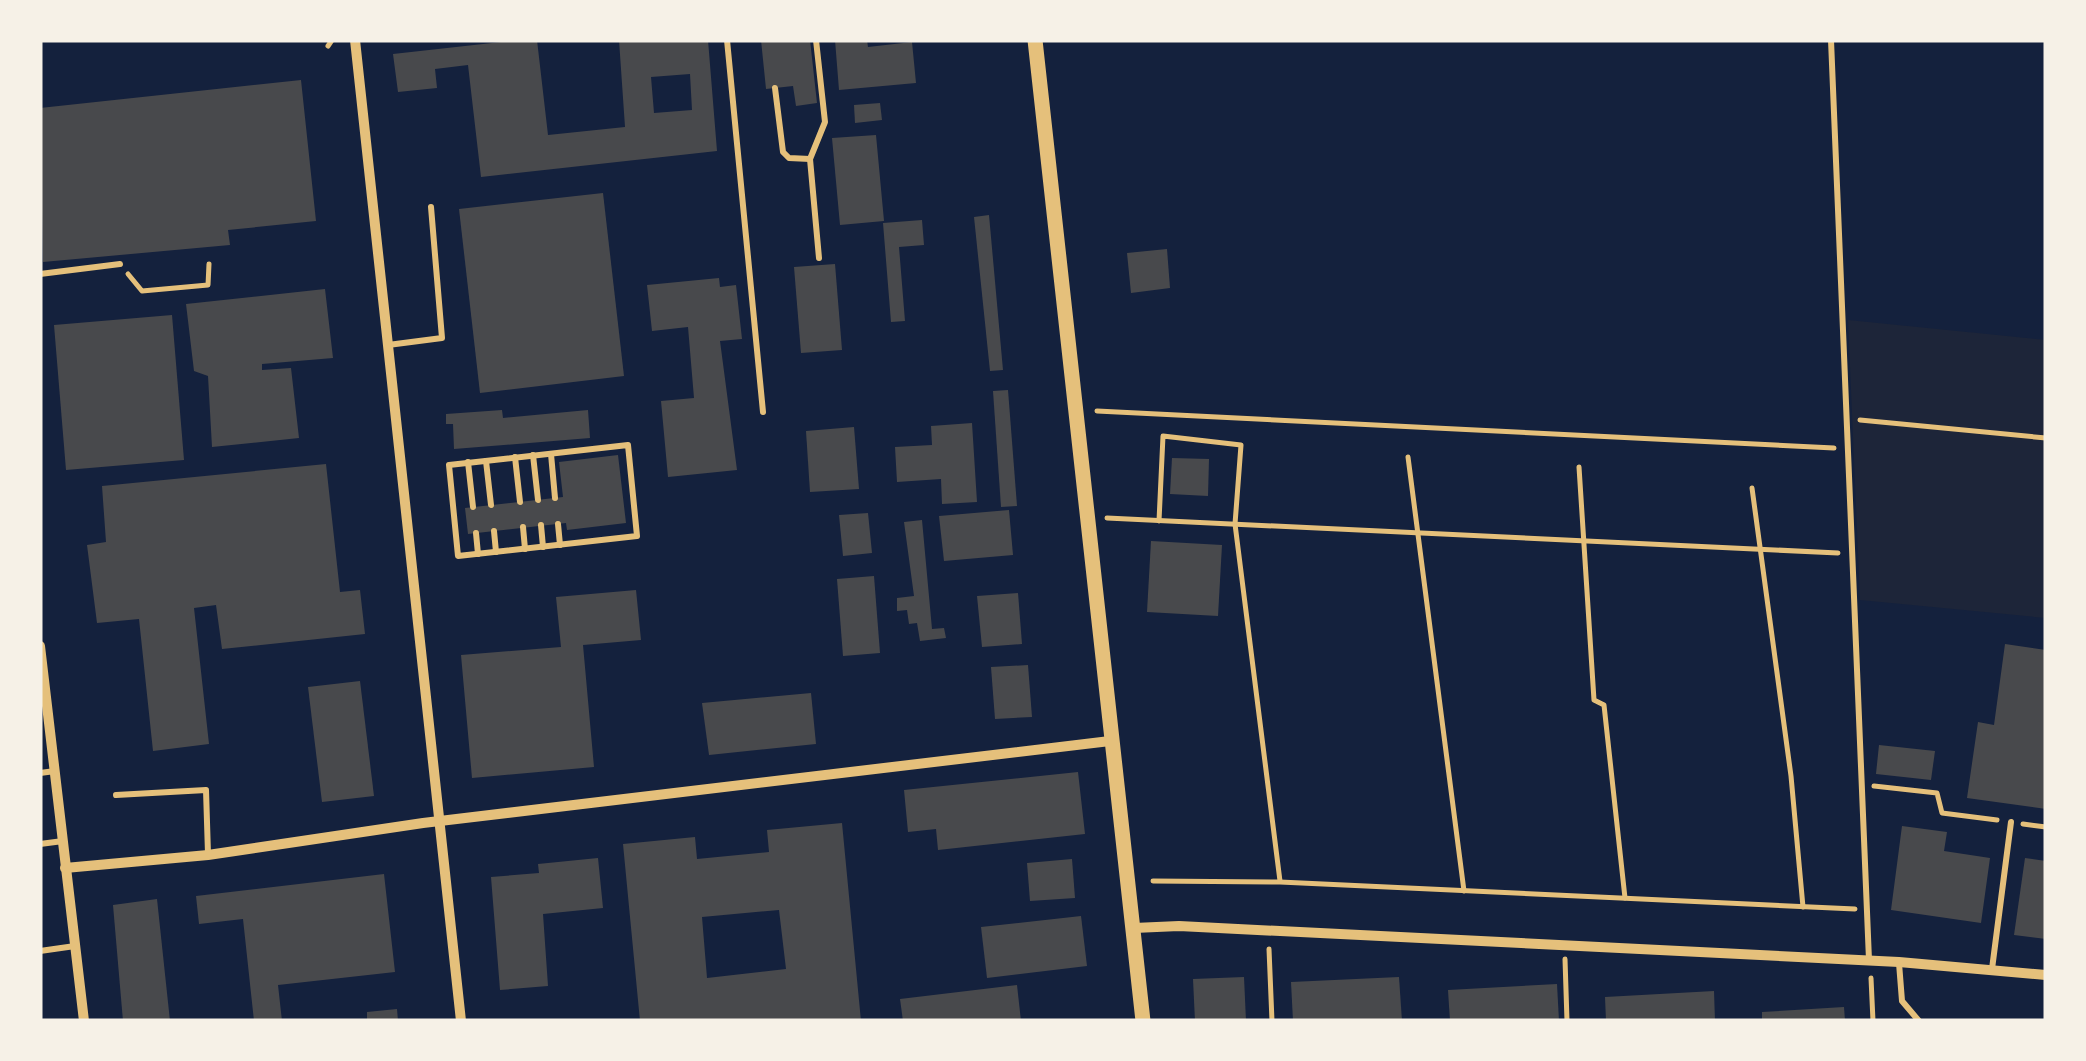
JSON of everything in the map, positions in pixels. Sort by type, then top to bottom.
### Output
[{"type":"street","points":[[355,40],[460,1021]]},
{"type":"street","points":[[1036,40],[1110,741],[1144,1021]]},
{"type":"street","points":[[40,646],[84,1021]]},
{"type":"street","points":[[65,868],[208,854],[437,822],[1110,741]]},
{"type":"street","points":[[1134,928],[1268,930],[1565,945],[1870,966],[1898,962],[2046,975]]},
{"type":"lane","points":[[727,40],[764,412]]},
{"type":"lane","points":[[816,40],[825,122],[810,159],[819,258]]},
{"type":"lane","points":[[1832,40],[1870,966]]},
{"type":"lane","points":[[775,88],[783,152],[810,159]]},
{"type":"lane","points":[[387,345],[442,338],[431,207]]},
{"type":"lane","points":[[40,274],[120,264]]},
{"type":"lane","points":[[628,445],[637,536],[458,556],[448,464],[551,454],[628,445]]},
{"type":"lane","points":[[551,454],[556,498]]},
{"type":"lane","points":[[533,456],[538,500]]},
{"type":"lane","points":[[515,458],[520,502]]},
{"type":"lane","points":[[486,460],[491,505]]},
{"type":"lane","points":[[468,462],[473,507]]},
{"type":"lane","points":[[558,524],[560,545]]},
{"type":"lane","points":[[541,526],[544,546]]},
{"type":"lane","points":[[523,528],[525,548]]},
{"type":"lane","points":[[494,531],[496,552]]},
{"type":"lane","points":[[476,533],[478,554]]},
{"type":"lane","points":[[40,773],[54,771]]},
{"type":"lane","points":[[116,794],[206,790],[208,854]]},
{"type":"lane","points":[[1992,969],[2011,822]]},
{"type":"lane","points":[[40,844],[63,841]]},
{"type":"lane","points":[[40,950],[75,946]]},
{"type":"lane","points":[[1898,962],[1902,1001],[1919,1021]]},
{"type":"path","points":[[120,264],[142,291],[208,285],[209,264]]},
{"type":"path","points":[[1096,411],[1848,448]]},
{"type":"path","points":[[1846,419],[2046,438]]},
{"type":"path","points":[[1159,521],[1163,436],[1241,445],[1235,524],[1280,882]]},
{"type":"path","points":[[1408,457],[1464,891]]},
{"type":"path","points":[[1580,467],[1594,700],[1604,705],[1625,898]]},
{"type":"path","points":[[1752,488],[1792,776],[1803,907]]},
{"type":"path","points":[[1107,518],[1852,554]]},
{"type":"path","points":[[1861,784],[1937,793],[1942,813],[2046,827]]},
{"type":"path","points":[[1154,881],[1280,882],[1866,909]]},
{"type":"path","points":[[1268,930],[1272,1021]]},
{"type":"path","points":[[1565,945],[1567,1021]]},
{"type":"path","points":[[1870,966],[1874,1021]]},
{"type":"shaded area","points":[[1848,320],[2046,340],[2046,618],[1860,600]]},
{"type":"building","points":[[537,40],[548,135],[625,127],[619,40],[708,40],[717,151],[481,177],[468,65],[435,69],[437,88],[398,92],[393,54]],"holes":[[[690,74],[692,110],[654,113],[651,77]]]},
{"type":"building","points":[[761,40],[810,40],[817,103],[796,106],[793,86],[766,89]]},
{"type":"building","points":[[835,40],[867,40],[868,47],[912,42],[916,83],[839,90]]},
{"type":"building","points":[[301,80],[316,221],[228,230],[230,245],[43,262],[40,108]]},
{"type":"building","points":[[880,103],[882,120],[855,123],[854,105]]},
{"type":"building","points":[[876,135],[884,221],[840,225],[832,138]]},
{"type":"building","points":[[603,193],[624,376],[480,393],[459,209]]},
{"type":"building","points":[[989,215],[1003,370],[990,371],[974,217]]},
{"type":"building","points":[[922,220],[924,245],[899,247],[905,321],[891,322],[883,223]]},
{"type":"building","points":[[1167,249],[1170,288],[1131,293],[1127,253]]},
{"type":"building","points":[[835,264],[842,350],[801,353],[794,267]]},
{"type":"building","points":[[719,278],[720,287],[736,285],[742,339],[720,341],[737,470],[668,477],[661,401],[694,398],[688,327],[652,331],[647,285]]},
{"type":"building","points":[[325,289],[333,358],[262,364],[262,370],[291,368],[299,438],[212,447],[208,376],[194,371],[186,304]]},
{"type":"building","points":[[172,315],[184,460],[66,470],[54,325]]},
{"type":"building","points":[[1008,390],[1017,506],[1001,507],[993,391]]},
{"type":"building","points":[[502,410],[503,418],[588,410],[590,438],[454,449],[453,424],[446,424],[446,414]]},
{"type":"building","points":[[972,423],[977,502],[942,504],[941,479],[897,482],[895,447],[932,445],[931,426]]},
{"type":"building","points":[[854,427],[859,489],[810,492],[806,431]]},
{"type":"building","points":[[618,455],[626,523],[567,530],[566,523],[468,534],[465,508],[563,497],[559,462]]},
{"type":"building","points":[[1172,458],[1209,459],[1208,496],[1170,494]]},
{"type":"building","points":[[326,464],[340,592],[360,590],[365,634],[222,649],[216,605],[194,608],[209,744],[153,751],[139,619],[97,623],[87,545],[106,542],[102,486]]},
{"type":"building","points":[[1009,510],[1013,555],[944,561],[939,516]]},
{"type":"building","points":[[868,513],[872,553],[843,556],[839,515]]},
{"type":"building","points":[[922,520],[932,629],[944,628],[946,638],[920,641],[917,623],[909,624],[907,610],[897,611],[897,598],[914,596],[904,522]]},
{"type":"building","points":[[1151,541],[1222,545],[1218,616],[1147,612]]},
{"type":"building","points":[[874,576],[880,653],[843,656],[837,579]]},
{"type":"building","points":[[636,590],[641,640],[583,645],[594,767],[472,778],[461,655],[561,647],[556,597]]},
{"type":"building","points":[[1018,593],[1022,644],[982,647],[977,596]]},
{"type":"building","points":[[2005,644],[2046,650],[2046,809],[1967,798],[1978,722],[1994,725]]},
{"type":"building","points":[[1028,665],[1032,717],[995,719],[991,667]]},
{"type":"building","points":[[360,681],[374,796],[322,802],[308,687]]},
{"type":"building","points":[[811,693],[816,744],[709,755],[702,703]]},
{"type":"building","points":[[1879,745],[1935,751],[1931,780],[1876,774]]},
{"type":"building","points":[[1078,772],[1085,834],[938,850],[936,829],[908,832],[904,790]]},
{"type":"building","points":[[842,823],[861,1021],[640,1021],[623,844],[695,837],[697,859],[769,852],[767,830]],"holes":[[[779,910],[786,969],[707,978],[702,917]]]},
{"type":"building","points":[[1902,826],[1947,832],[1944,851],[1990,858],[1981,923],[1891,910]]},
{"type":"building","points":[[598,858],[603,908],[543,914],[548,986],[500,990],[491,877],[539,873],[538,864]]},
{"type":"building","points":[[2025,858],[2046,861],[2046,939],[2014,935]]},
{"type":"building","points":[[1072,859],[1075,898],[1030,901],[1027,863]]},
{"type":"building","points":[[384,874],[395,972],[278,985],[282,1021],[254,1021],[243,919],[199,924],[196,896]]},
{"type":"building","points":[[157,899],[170,1021],[123,1021],[113,905]]},
{"type":"building","points":[[1081,916],[1087,966],[987,978],[981,927]]},
{"type":"building","points":[[1244,977],[1246,1021],[1195,1021],[1193,979]]},
{"type":"building","points":[[1399,977],[1402,1021],[1293,1021],[1291,982]]},
{"type":"building","points":[[1557,984],[1559,1021],[1450,1021],[1448,990]]},
{"type":"building","points":[[1017,985],[1021,1021],[903,1021],[900,999]]},
{"type":"building","points":[[1714,991],[1715,1021],[1606,1021],[1605,997]]},
{"type":"building","points":[[1844,1007],[1845,1021],[1762,1021],[1762,1012]]},
{"type":"building","points":[[397,1009],[398,1021],[367,1021],[367,1012]]}]
